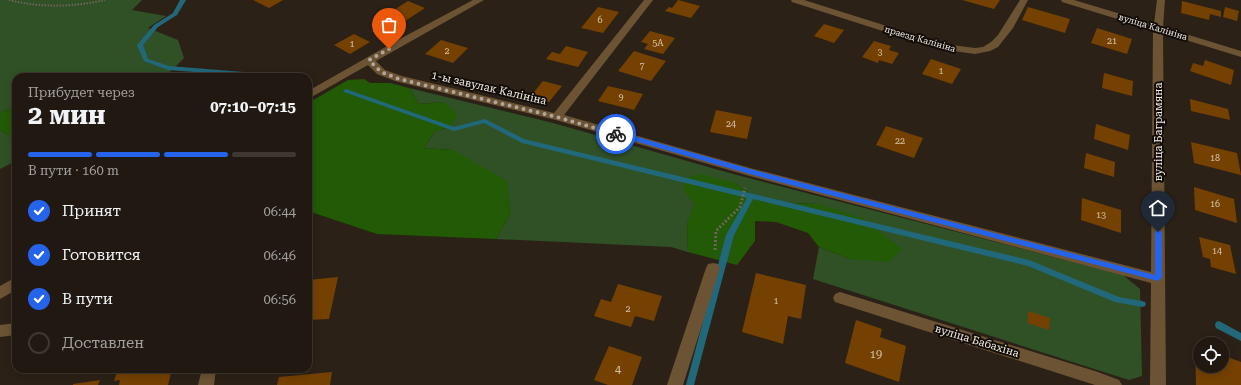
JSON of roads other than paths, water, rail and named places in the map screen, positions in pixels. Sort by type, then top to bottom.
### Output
[{"type":"street","points":[[312,94],[369,60],[480,0]]},
{"type":"street","name":"1-ы завулак Калініна","points":[[369,60],[381,72],[399,79],[557,117],[649,0]]},
{"type":"street","name":"праезд Калініна","points":[[795,0],[942,47],[978,51],[992,48],[1000,41],[1024,0]]},
{"type":"street","name":"вуліца Калініна","points":[[1065,0],[1241,54]]},
{"type":"street","name":"вуліца Баграмяна","points":[[1158,385],[1158,28],[1161,0]]},
{"type":"street","points":[[557,117],[758,174],[1158,278]]},
{"type":"street","points":[[675,385],[713,268]]},
{"type":"street","points":[[0,293],[12,286]]},
{"type":"street","name":"вуліца Бабахіна","points":[[840,298],[1098,378],[1114,385]]},
{"type":"street","points":[[0,331],[12,330]]},
{"type":"street","points":[[206,385],[208,373]]},
{"type":"waterway","points":[[183,0],[175,14],[156,26],[140,45],[146,60],[168,68],[231,73]]},
{"type":"waterway","points":[[346,91],[454,129],[485,121],[522,141],[751,196]]},
{"type":"waterway","points":[[690,385],[730,235],[751,196]]},
{"type":"waterway","points":[[751,196],[1029,263],[1118,300],[1142,304]]},
{"type":"waterway","points":[[1219,325],[1241,337]]}]
